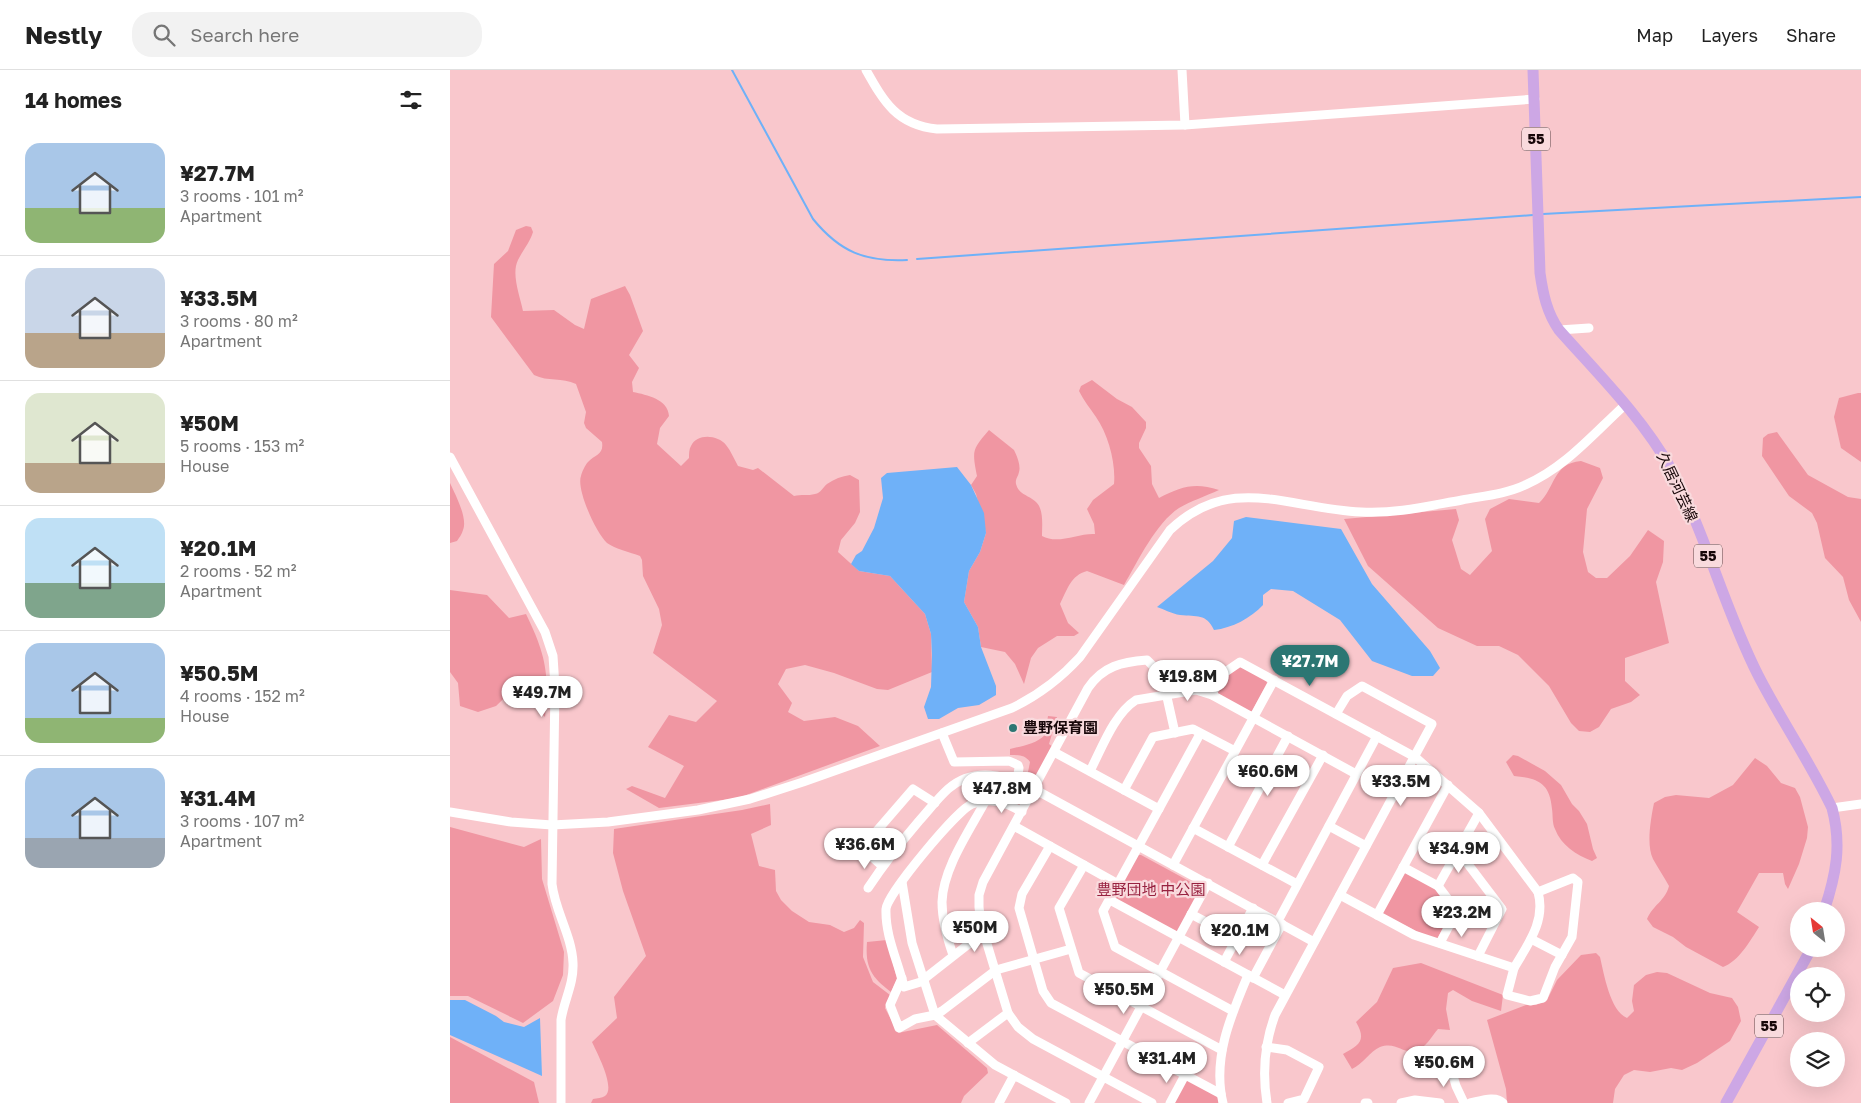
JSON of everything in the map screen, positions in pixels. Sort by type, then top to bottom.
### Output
[{"type":"main road","name":"久居河芸線","points":[[1533,70],[1540,273],[1543,292],[1551,316],[1559,330],[1625,405],[1658,447],[1674,476],[1758,674],[1832,808],[1837,829],[1838,852],[1826,902]]},
{"type":"main road","name":"55","points":[[1726,1103],[1806,958]]},
{"type":"street","points":[[866,70],[883,100],[899,116],[925,128],[1185,125],[1535,99]]},
{"type":"street","points":[[1182,70],[1185,125]]},
{"type":"street","points":[[1559,330],[1589,328]]},
{"type":"street","points":[[450,812],[511,822],[552,825],[608,822],[674,814],[740,801],[803,782],[942,733],[1019,704],[1042,692],[1080,657],[1170,530],[1184,517],[1203,506],[1230,498],[1253,497],[1345,511],[1394,512],[1504,492],[1524,486],[1554,470],[1625,405]]},
{"type":"street","points":[[450,457],[534,610],[551,646],[555,672],[552,825],[553,889],[573,961],[571,988],[561,1020],[561,1103]]},
{"type":"street","points":[[1152,1103],[1033,1039],[1018,1027],[1008,1013],[984,932],[979,907],[984,882],[1092,683],[1112,667],[1124,662],[1147,660],[1162,675],[1174,733]]},
{"type":"street","points":[[1212,695],[1221,675],[1240,662],[1415,756],[1478,813],[1538,892],[1541,905],[1540,916],[1531,939],[1514,968],[1507,995],[1530,1001],[1543,998],[1555,967],[1574,932],[1578,882],[1572,878],[1538,892]]},
{"type":"street","points":[[1173,865],[1274,680]]},
{"type":"street","points":[[1267,1103],[1263,1074],[1266,1046],[1272,1024],[1285,995],[1432,724],[1362,686],[1347,696],[1336,714]]},
{"type":"street","points":[[1090,771],[1124,709],[1136,700],[1196,690],[1212,695],[1356,774]]},
{"type":"street","points":[[1124,790],[1153,737],[1193,729],[1235,751]]},
{"type":"street","points":[[942,733],[954,762],[1009,761],[1018,765],[1017,780]]},
{"type":"street","points":[[1200,734],[1103,911],[1114,947],[1233,1011]]},
{"type":"street","points":[[1228,847],[1288,736]]},
{"type":"street","points":[[1222,1099],[1222,1050],[1233,1011],[1280,923],[1297,884],[1378,736]]},
{"type":"street","points":[[1054,752],[1159,809]]},
{"type":"street","points":[[1262,865],[1323,755]]},
{"type":"street","points":[[868,888],[882,866],[948,789],[974,776],[1002,776],[1017,780],[1034,789],[1314,942]]},
{"type":"street","points":[[1377,915],[1448,785]]},
{"type":"street","points":[[862,848],[913,789],[935,803]]},
{"type":"street","points":[[984,932],[924,980],[904,987],[889,939],[886,907],[912,867],[963,809],[971,804],[986,800],[1005,802],[1022,812]]},
{"type":"street","points":[[953,955],[943,918],[944,889],[950,868],[986,800]]},
{"type":"street","points":[[1832,808],[1861,804]]},
{"type":"street","points":[[1438,886],[1478,813]]},
{"type":"street","points":[[1014,826],[1118,884]]},
{"type":"street","points":[[1329,826],[1366,846]]},
{"type":"street","points":[[1193,828],[1297,884]]},
{"type":"street","points":[[843,832],[882,866]]},
{"type":"street","points":[[1050,846],[1019,901],[1019,908],[1043,991],[1051,1002],[1185,1075],[1222,1099]]},
{"type":"street","points":[[1458,851],[1502,909],[1478,956]]},
{"type":"street","points":[[1084,865],[1059,908],[1079,973],[1222,1050]]},
{"type":"street","points":[[1403,867],[1438,886],[1457,911],[1440,943]]},
{"type":"street","points":[[902,882],[912,943],[934,1015],[995,1064],[1066,1103]]},
{"type":"street","points":[[1089,1103],[1208,883]]},
{"type":"street","points":[[1340,895],[1414,935],[1514,968]]},
{"type":"street","points":[[1110,900],[1285,995]]},
{"type":"street","points":[[1224,962],[1253,908]]},
{"type":"street","points":[[1191,914],[1236,938]]},
{"type":"street","points":[[1531,939],[1562,955]]},
{"type":"street","points":[[902,978],[890,1005],[899,1028],[915,1019],[934,1015],[942,1011],[996,970],[1071,949]]},
{"type":"street","points":[[968,1043],[1008,1013]]},
{"type":"street","points":[[1266,1046],[1287,1050],[1319,1067],[1304,1100],[1288,1103]]},
{"type":"street","points":[[1449,1062],[1456,1086],[1464,1103]]},
{"type":"street","points":[[999,1103],[1014,1075]]},
{"type":"street","points":[[1170,1103],[1185,1075]]},
{"type":"street","points":[[1044,1103],[1049,1094]]},
{"type":"street","points":[[1470,1103],[1495,1099],[1503,1103]]},
{"type":"street","points":[[1401,1103],[1416,1100],[1440,1103]]},
{"type":"green space","points":[[526,226],[531,227],[533,232],[518,260],[515,272],[523,311],[554,310],[584,329],[591,299],[625,286],[643,331],[629,355],[639,368],[632,382],[633,392],[656,399],[668,410],[669,416],[660,428],[657,444],[681,466],[689,458],[690,449],[694,442],[703,437],[713,437],[726,445],[738,466],[753,470],[758,468],[794,496],[817,493],[830,482],[844,476],[850,475],[859,480],[860,512],[855,523],[841,540],[838,552],[859,571],[890,576],[925,614],[931,634],[932,672],[888,690],[877,689],[834,673],[805,665],[786,669],[778,684],[792,703],[788,712],[804,721],[835,717],[858,726],[880,746],[738,798],[659,808],[626,789],[632,786],[665,798],[684,766],[648,747],[669,715],[696,722],[717,701],[653,653],[662,625],[659,609],[643,576],[642,560],[640,556],[618,549],[607,543],[588,511],[581,491],[581,476],[587,463],[602,449],[602,442],[586,428],[584,423],[586,412],[576,384],[534,375],[491,317],[494,264],[508,251],[516,230]]},
{"type":"green space","points":[[1092,380],[1117,399],[1132,407],[1146,422],[1146,428],[1139,443],[1139,448],[1151,466],[1152,484],[1159,498],[1174,491],[1195,486],[1219,490],[1184,505],[1163,523],[1148,543],[1124,585],[1087,571],[1077,576],[1067,588],[1060,604],[1068,623],[1079,633],[1074,636],[1057,636],[1038,648],[1031,658],[1024,684],[1015,664],[1005,652],[981,647],[978,627],[964,602],[969,571],[980,552],[986,533],[976,494],[971,485],[977,476],[974,461],[976,446],[989,430],[1014,450],[1019,467],[1016,481],[1017,488],[1039,505],[1042,518],[1042,536],[1061,539],[1095,534],[1094,524],[1087,509],[1093,500],[1114,484],[1114,467],[1104,432],[1079,391],[1081,386]]},
{"type":"green space","points":[[1861,393],[1861,462],[1841,448],[1834,417],[1839,398]]},
{"type":"green space","points":[[1777,432],[1808,475],[1848,497],[1861,499],[1861,622],[1849,600],[1843,577],[1825,558],[1817,523],[1812,513],[1789,496],[1762,456],[1763,438],[1768,434]]},
{"type":"green space","points":[[1581,461],[1600,468],[1603,478],[1587,509],[1583,552],[1588,572],[1596,578],[1607,578],[1630,556],[1648,530],[1664,541],[1663,562],[1656,582],[1669,643],[1625,658],[1625,681],[1640,695],[1631,702],[1611,709],[1599,727],[1590,732],[1579,731],[1571,723],[1549,686],[1518,655],[1499,646],[1477,646],[1438,628],[1368,566],[1344,519],[1456,509],[1459,520],[1452,540],[1461,569],[1470,575],[1492,551],[1485,519],[1490,509],[1509,499],[1539,503],[1549,490],[1559,471],[1572,463]]},
{"type":"green space","points":[[450,483],[460,506],[464,525],[457,541],[450,543]]},
{"type":"green space","points":[[450,590],[487,595],[509,618],[526,614],[542,652],[547,688],[545,717],[541,713],[536,688],[520,683],[496,706],[478,712],[460,706],[458,683],[450,672]]},
{"type":"green space","points":[[1239,665],[1266,679],[1267,683],[1252,711],[1249,712],[1217,695],[1223,678]]},
{"type":"green space","points":[[1048,716],[1057,717],[1049,744],[1053,747],[1037,776],[1031,776],[1028,772],[1030,762],[1022,756],[1010,755],[1010,749],[1033,743],[1045,735]]},
{"type":"green space","points":[[1513,755],[1545,771],[1561,785],[1587,824],[1597,858],[1592,861],[1580,856],[1561,840],[1554,827],[1549,793],[1536,780],[1514,776],[1506,762]]},
{"type":"green space","points":[[1755,758],[1767,766],[1781,783],[1795,788],[1800,797],[1808,827],[1807,838],[1799,864],[1788,889],[1783,873],[1759,873],[1737,912],[1759,927],[1739,955],[1723,967],[1653,927],[1647,919],[1652,910],[1665,896],[1669,886],[1651,853],[1649,839],[1652,816],[1654,803],[1665,797],[1676,795],[1709,798],[1733,785]]},
{"type":"green space","points":[[770,804],[771,825],[751,834],[759,866],[775,870],[776,891],[781,900],[792,911],[809,922],[830,925],[844,932],[854,928],[860,920],[864,923],[863,957],[873,982],[890,995],[885,1008],[898,1033],[937,1025],[987,1068],[988,1073],[964,1096],[961,1103],[591,1103],[593,1099],[601,1098],[608,1092],[607,1078],[592,1042],[617,1018],[614,997],[646,956],[623,891],[613,853],[614,829]]},
{"type":"green space","points":[[450,827],[524,847],[541,839],[542,879],[564,952],[563,975],[553,1001],[523,1023],[468,996],[450,996]]},
{"type":"green space","name":"豊野団地 中公園","points":[[1138,855],[1200,887],[1201,890],[1179,931],[1175,932],[1116,901],[1114,896]]},
{"type":"green space","points":[[1406,872],[1436,888],[1453,909],[1437,939],[1382,914],[1403,873]]},
{"type":"green space","points":[[887,940],[897,979],[891,992],[874,976],[868,965],[867,958],[867,942]]},
{"type":"green space","points":[[1596,953],[1600,957],[1612,1000],[1621,1014],[1627,1018],[1634,1011],[1632,1001],[1634,985],[1646,975],[1657,972],[1667,973],[1710,993],[1732,998],[1738,1007],[1741,1021],[1730,1041],[1697,1063],[1682,1070],[1671,1068],[1650,1072],[1634,1070],[1624,1075],[1615,1089],[1613,1103],[1507,1103],[1506,1089],[1487,1020],[1526,1005],[1536,1005],[1547,1000],[1557,980],[1581,955]]},
{"type":"green space","points":[[1421,963],[1503,995],[1501,1011],[1472,1001],[1453,990],[1448,993],[1446,1009],[1450,1030],[1438,1029],[1425,1045],[1415,1051],[1407,1051],[1395,1046],[1380,1047],[1352,1069],[1343,1054],[1360,1042],[1361,1034],[1356,1022],[1377,1002],[1393,968]]},
{"type":"green space","points":[[450,1037],[534,1082],[539,1103],[450,1103]]},
{"type":"green space","points":[[1185,1079],[1218,1096],[1220,1103],[1172,1103]]},
{"type":"water","points":[[957,467],[971,485],[984,513],[986,533],[980,552],[969,571],[964,602],[978,627],[981,647],[996,686],[996,695],[979,705],[958,708],[939,719],[928,719],[924,707],[931,687],[932,655],[931,634],[925,614],[890,576],[859,571],[851,564],[856,555],[862,551],[874,528],[883,498],[881,478],[887,473]]},
{"type":"water","points":[[1246,517],[1341,529],[1372,584],[1430,651],[1440,668],[1433,676],[1412,676],[1372,661],[1340,620],[1293,591],[1271,589],[1263,595],[1263,605],[1253,614],[1234,625],[1214,630],[1204,618],[1177,614],[1157,607],[1213,561],[1232,538],[1234,521]]},
{"type":"water","points":[[450,1000],[465,1000],[504,1022],[524,1027],[540,1018],[542,1076],[450,1035]]},
{"type":"waterway","points":[[732,70],[813,219],[823,230],[833,240],[854,253],[878,259],[907,260]]},
{"type":"waterway","points":[[1543,214],[1861,197]]},
{"type":"waterway","points":[[917,259],[1533,215]]},
{"type":"place","name":"豊野保育園","points":[[1013,728]]}]
